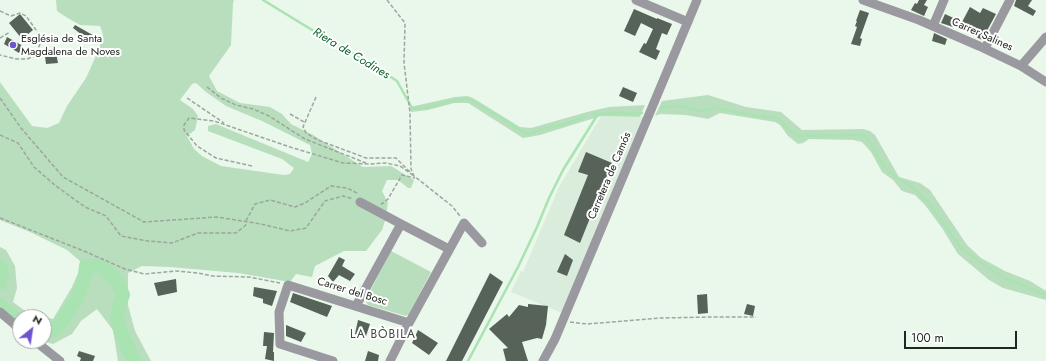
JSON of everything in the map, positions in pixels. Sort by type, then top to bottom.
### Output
[{"type":"street","points":[[636,0],[688,22]]},
{"type":"street","name":"Carretera de Camós","points":[[544,361],[697,0]]},
{"type":"street","name":"Carrer Salines","points":[[863,0],[933,26],[985,48],[1045,79]]},
{"type":"street","name":"Carrer Salines","points":[[933,26],[944,0]]},
{"type":"street","points":[[985,48],[1010,0]]},
{"type":"street","points":[[1021,66],[1046,37]]},
{"type":"street","points":[[360,198],[401,224],[449,249]]},
{"type":"street","points":[[390,361],[409,323],[464,223],[482,242]]},
{"type":"street","points":[[356,306],[401,224]]},
{"type":"street","points":[[288,285],[279,312],[280,344],[333,361]]},
{"type":"street","name":"Carrer del Bosc","points":[[288,285],[409,323]]},
{"type":"street","points":[[0,312],[12,322]]},
{"type":"street","points":[[45,349],[60,361]]},
{"type":"path","points":[[387,0],[405,23],[404,63],[410,113],[411,169],[414,176]]},
{"type":"path","points":[[0,11],[11,16],[20,13],[26,16],[39,34],[40,44],[35,56],[26,59],[16,59],[0,55]]},
{"type":"path","points":[[0,38],[10,32]]},
{"type":"path","points":[[207,87],[222,98],[236,105],[253,109],[269,116],[305,139],[369,164]]},
{"type":"path","points":[[316,97],[303,127],[306,133],[318,140],[366,158],[396,158],[416,178],[452,206],[458,212],[464,223]]},
{"type":"path","points":[[0,98],[21,128],[63,177],[144,222],[217,217],[290,231],[306,228],[325,201],[343,196],[360,198]]},
{"type":"path","points":[[187,98],[226,125]]},
{"type":"path","points":[[290,114],[305,122]]},
{"type":"path","points":[[252,166],[216,158],[197,146],[184,130],[184,124],[190,118],[214,121],[343,163],[386,164],[400,166],[414,176]]},
{"type":"path","points":[[0,136],[18,142],[34,166],[56,186],[85,207],[106,216],[121,236],[148,241],[172,243],[198,233],[236,233],[245,226],[255,204],[270,200],[295,207],[305,203],[331,186],[346,188],[360,198]]},
{"type":"path","points":[[377,202],[382,204],[388,199],[402,175],[416,178]]},
{"type":"path","points":[[0,218],[125,269],[144,274],[176,271],[212,276],[249,277],[288,285]]},
{"type":"path","points":[[562,320],[587,324],[661,318],[730,316],[756,317]]},
{"type":"shaded area","points":[[601,116],[648,117],[565,314],[511,292],[521,271],[523,272],[559,187]]},
{"type":"green space","points":[[56,0],[234,0],[231,45],[209,76],[217,91],[240,103],[270,107],[282,114],[291,124],[313,135],[363,167],[391,166],[414,180],[411,188],[408,188],[398,180],[387,180],[382,191],[388,203],[385,221],[382,230],[366,251],[344,251],[315,266],[312,277],[296,274],[290,282],[238,273],[142,266],[128,273],[128,305],[135,331],[151,361],[118,361],[113,330],[97,309],[81,321],[72,334],[52,344],[52,319],[72,287],[79,271],[80,261],[67,250],[30,232],[0,220],[0,82],[32,126],[47,128],[59,123],[67,106],[86,78],[99,49],[103,34],[100,26],[80,25],[57,11]],"holes":[[[196,83],[226,106],[262,121],[310,145],[312,154],[308,162],[216,124],[208,126],[208,131],[282,159],[294,168],[290,174],[284,175],[221,166],[202,156],[194,149],[187,136],[195,130],[198,116],[193,109],[180,100],[192,84]]]},
{"type":"green space","points":[[708,95],[746,107],[781,112],[802,130],[863,129],[870,131],[875,135],[899,177],[920,183],[930,190],[967,245],[981,258],[1005,271],[1030,281],[1046,291],[1046,300],[1003,288],[989,280],[958,254],[942,228],[925,205],[915,195],[902,191],[893,180],[882,172],[871,152],[862,142],[853,140],[809,139],[798,144],[788,136],[780,125],[775,122],[720,113],[708,119],[686,115],[660,114],[655,116],[662,101]]},
{"type":"green space","points":[[467,96],[473,98],[520,127],[531,128],[609,107],[645,105],[640,117],[601,116],[540,135],[523,138],[468,103],[454,103],[428,110],[411,112],[410,107],[455,97]]},
{"type":"green space","points":[[0,247],[6,250],[15,266],[17,288],[13,302],[23,309],[12,309],[12,326],[0,318]]},
{"type":"green space","points":[[391,251],[431,272],[409,314],[406,316],[368,305],[366,302],[366,299]]},
{"type":"building","points":[[919,0],[927,0],[924,5],[928,7],[924,16],[911,10],[915,3],[917,4]]},
{"type":"building","points":[[1016,0],[1032,0],[1028,6],[1036,11],[1033,16],[1014,6]]},
{"type":"building","points":[[970,7],[980,13],[983,8],[996,14],[982,40],[954,25],[953,27],[941,23],[945,14],[962,22]]},
{"type":"building","points":[[634,9],[672,24],[667,35],[662,33],[656,49],[660,51],[656,60],[639,52],[644,43],[646,44],[653,29],[641,23],[635,36],[624,31]]},
{"type":"building","points":[[860,10],[869,13],[860,38],[862,39],[860,46],[851,44],[857,27],[855,26]]},
{"type":"building","points":[[20,14],[33,30],[22,39],[9,23]]},
{"type":"building","points":[[75,25],[98,38],[94,44],[82,37],[82,35],[73,28]]},
{"type":"building","points":[[934,33],[947,39],[945,45],[932,41]]},
{"type":"building","name":"Església de Santa Magdalena de Noves","points":[[7,37],[23,46],[19,53],[4,44]]},
{"type":"building","points":[[55,48],[58,63],[46,64],[44,49]]},
{"type":"building","points":[[623,87],[637,93],[633,102],[619,96]]},
{"type":"building","points":[[586,152],[612,163],[580,243],[564,235],[588,175],[578,172]]},
{"type":"building","points":[[565,254],[573,260],[567,276],[557,272]]},
{"type":"building","points":[[339,257],[345,260],[342,266],[355,274],[350,281],[339,275],[333,282],[328,276]]},
{"type":"building","points":[[490,273],[503,282],[462,361],[446,361]]},
{"type":"building","points":[[176,279],[177,292],[158,296],[154,283]]},
{"type":"building","points":[[254,287],[277,291],[272,306],[263,303],[263,299],[253,296]]},
{"type":"building","points":[[293,293],[332,306],[327,317],[290,302]]},
{"type":"building","points":[[707,294],[708,313],[698,314],[697,295]]},
{"type":"building","points":[[528,304],[548,306],[546,325],[542,339],[537,338],[522,342],[528,361],[506,361],[503,349],[508,348],[489,329],[507,314],[509,317],[519,305],[528,307]]},
{"type":"building","points":[[747,304],[755,306],[753,316],[744,314]]},
{"type":"building","points":[[358,320],[370,324],[365,339],[355,334]]},
{"type":"building","points":[[286,325],[306,333],[301,342],[286,336]]},
{"type":"building","points":[[418,330],[438,343],[429,355],[412,343]]},
{"type":"building","points":[[264,332],[274,333],[274,361],[265,359],[267,346],[263,346]]},
{"type":"building","points":[[79,351],[95,356],[93,361],[80,361],[81,358],[77,356]]},
{"type":"building","points":[[368,351],[379,355],[378,361],[365,361]]},
{"type":"waterway","name":"Riera de Codines","points":[[263,0],[363,59],[397,81],[412,108],[426,108],[449,101],[467,99],[473,101],[523,132],[530,134],[542,129],[566,124],[586,116]]},
{"type":"waterway","name":"Riera de Codines","points":[[660,108],[681,106],[700,111],[716,108],[756,116],[778,118],[787,129],[797,135],[802,136],[866,136],[879,159],[889,172],[913,188],[927,201],[962,249],[1002,277],[1046,295]]},
{"type":"waterway","name":"Riera de Codines","points":[[594,114],[642,113]]},
{"type":"waterway","points":[[468,361],[518,267],[563,170],[598,114]]},
{"type":"waterway","points":[[0,266],[2,275],[0,283]]},
{"type":"waterway","points":[[52,330],[56,328],[63,320],[75,303],[84,282],[86,266],[100,266],[111,274],[123,295],[119,305],[117,319],[120,330],[134,361]]},
{"type":"waterway","points":[[0,305],[12,316]]},
{"type":"place","name":"Església de Santa Magdalena de Noves","points":[[13,45]]},
{"type":"district","name":"LA BÒBILA","points":[[383,335]]}]
